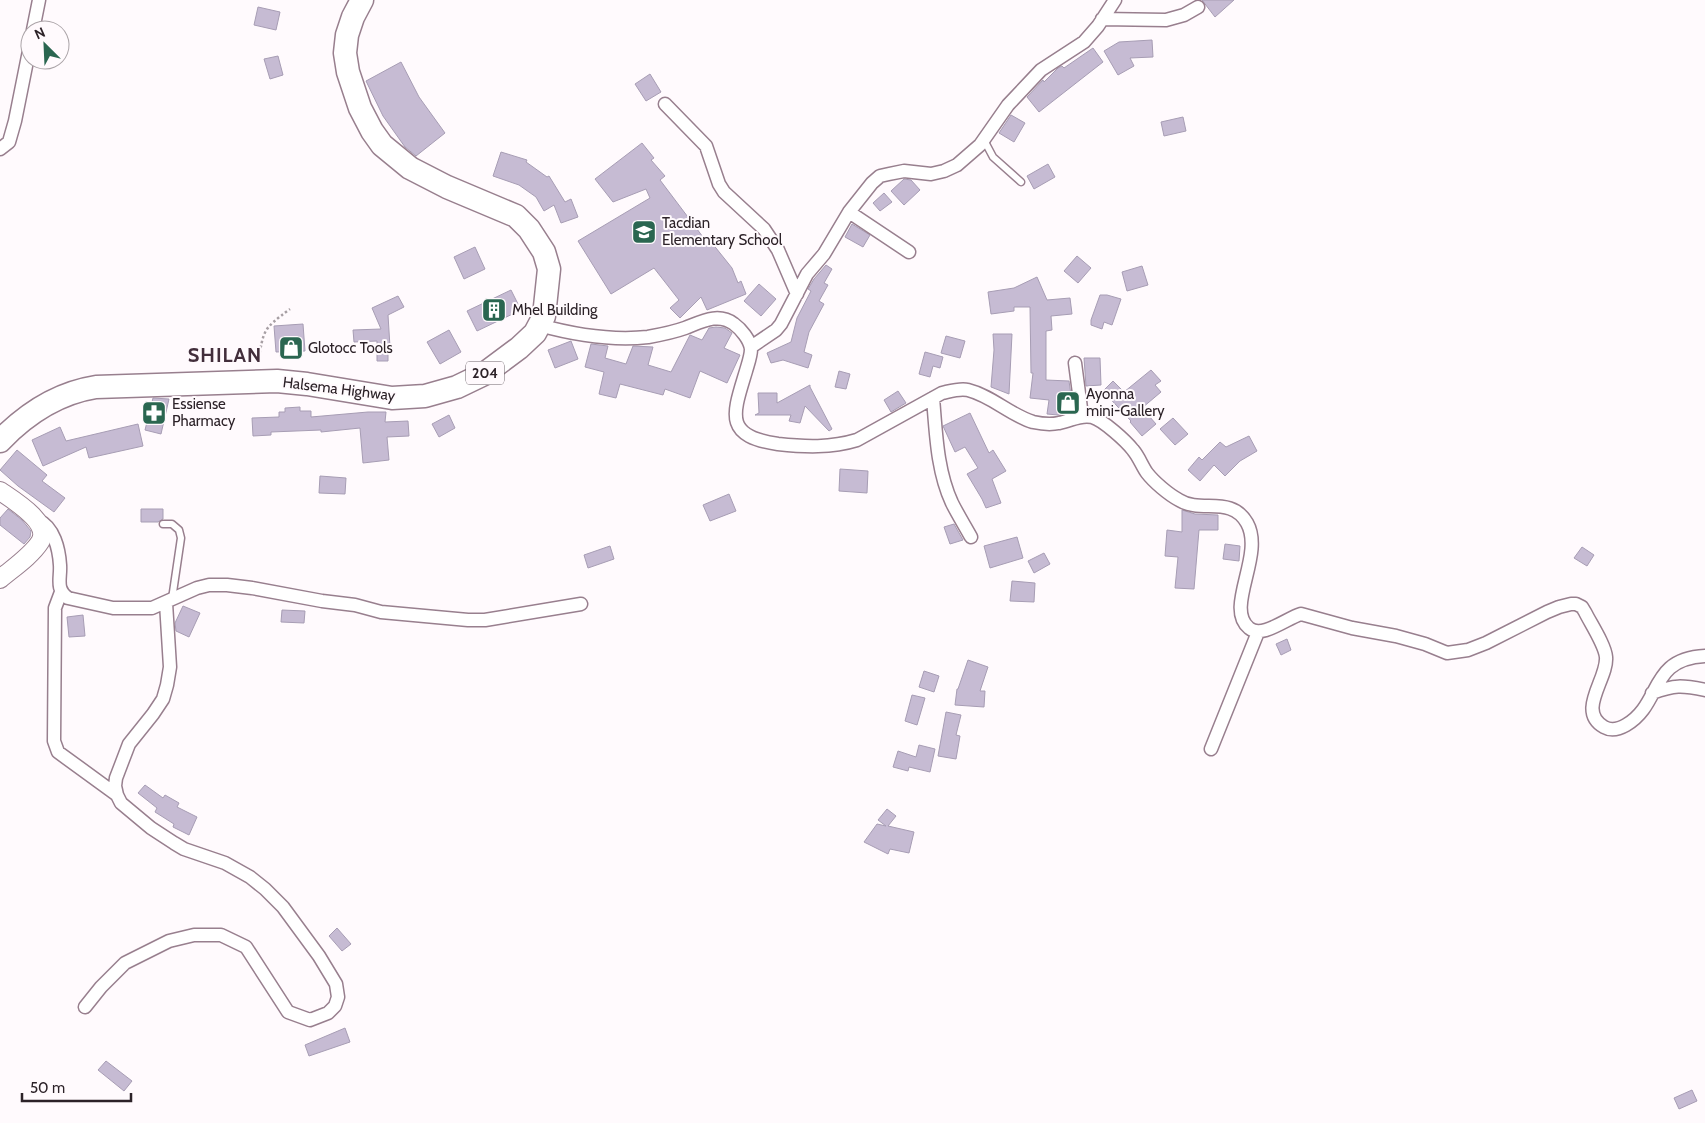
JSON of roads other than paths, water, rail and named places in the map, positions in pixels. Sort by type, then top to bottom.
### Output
[{"type":"highway","name":"Halsema Highway","points":[[0,440],[40,407],[81,389],[96,386],[277,382],[307,384],[392,398],[425,396],[456,387],[484,374],[519,348],[535,333],[544,316],[549,269],[544,252],[529,229],[516,216],[410,168],[382,145],[360,108],[348,72],[345,53],[347,35],[353,17],[362,0]]},
{"type":"main road","points":[[0,491],[36,519],[42,530],[40,542],[0,579]]},
{"type":"street","points":[[35,20],[39,0]]},
{"type":"street","points":[[751,348],[776,330],[807,274],[824,254],[850,212],[872,183],[880,176],[904,171],[931,174],[944,171],[957,164],[980,144],[1008,105],[1041,70],[1084,42],[1115,0]]},
{"type":"street","points":[[1102,19],[1166,20],[1184,16],[1198,7]]},
{"type":"street","points":[[0,149],[9,142],[25,70]]},
{"type":"street","points":[[665,104],[706,146],[719,184],[724,192],[764,229],[778,250],[797,294]]},
{"type":"street","points":[[850,212],[909,252]]},
{"type":"street","points":[[539,325],[588,337],[620,338],[649,337],[683,329],[715,318],[733,323],[746,336],[751,348],[736,404],[739,429],[747,436],[762,441],[813,447],[842,444],[857,440],[942,393],[956,390],[968,390],[1019,416],[1044,425],[1060,423],[1082,416],[1094,417],[1133,449],[1148,474],[1179,500],[1194,506],[1215,505],[1228,507],[1244,518],[1252,535],[1253,546],[1241,599],[1240,616],[1250,630],[1258,632],[1270,629],[1301,614],[1352,628],[1396,636],[1425,644],[1447,653],[1456,653],[1486,643],[1547,612],[1570,604],[1576,604],[1586,612],[1606,653],[1606,664],[1592,703],[1593,713],[1598,723],[1606,728],[1619,729],[1637,716],[1664,675],[1678,662],[1684,659],[1705,656]]},
{"type":"street","points":[[1075,363],[1082,416]]},
{"type":"street","points":[[933,398],[936,436],[947,489],[952,503],[971,537]]},
{"type":"street","points":[[36,519],[48,526],[55,540],[61,566],[59,582],[61,592],[55,608],[54,741],[58,752],[117,795]]},
{"type":"street","points":[[61,592],[68,598],[113,608],[152,608],[209,585],[227,585],[355,605],[381,612],[477,620],[581,604]]},
{"type":"street","points":[[85,1007],[101,987],[125,963],[169,942],[194,935],[221,935],[246,947],[288,1012],[310,1020],[328,1013],[335,1006],[338,997],[336,984],[330,973],[283,907],[265,889],[250,877],[225,863],[184,849],[174,843],[151,828],[121,803],[117,795],[116,778],[129,744],[154,714],[163,699],[167,685],[170,667],[169,601]]},
{"type":"street","points":[[1212,749],[1258,632]]},
{"type":"street","points":[[1652,693],[1682,685],[1705,690]]},
{"type":"lane","points":[[984,139],[993,157],[1021,182]]},
{"type":"lane","points":[[163,524],[172,524],[178,530],[181,538],[169,601]]},
{"type":"place","name":"Tacdian Elementary School","points":[[644,232]]},
{"type":"place","name":"Mhel Building","points":[[494,310]]},
{"type":"place","name":"Glotocc Tools","points":[[291,348]]},
{"type":"place","name":"Ayonna mini-Gallery","points":[[1068,403]]},
{"type":"place","name":"Essiense Pharmacy","points":[[154,413]]},
{"type":"district","name":"SHILAN","points":[[225,355]]}]
